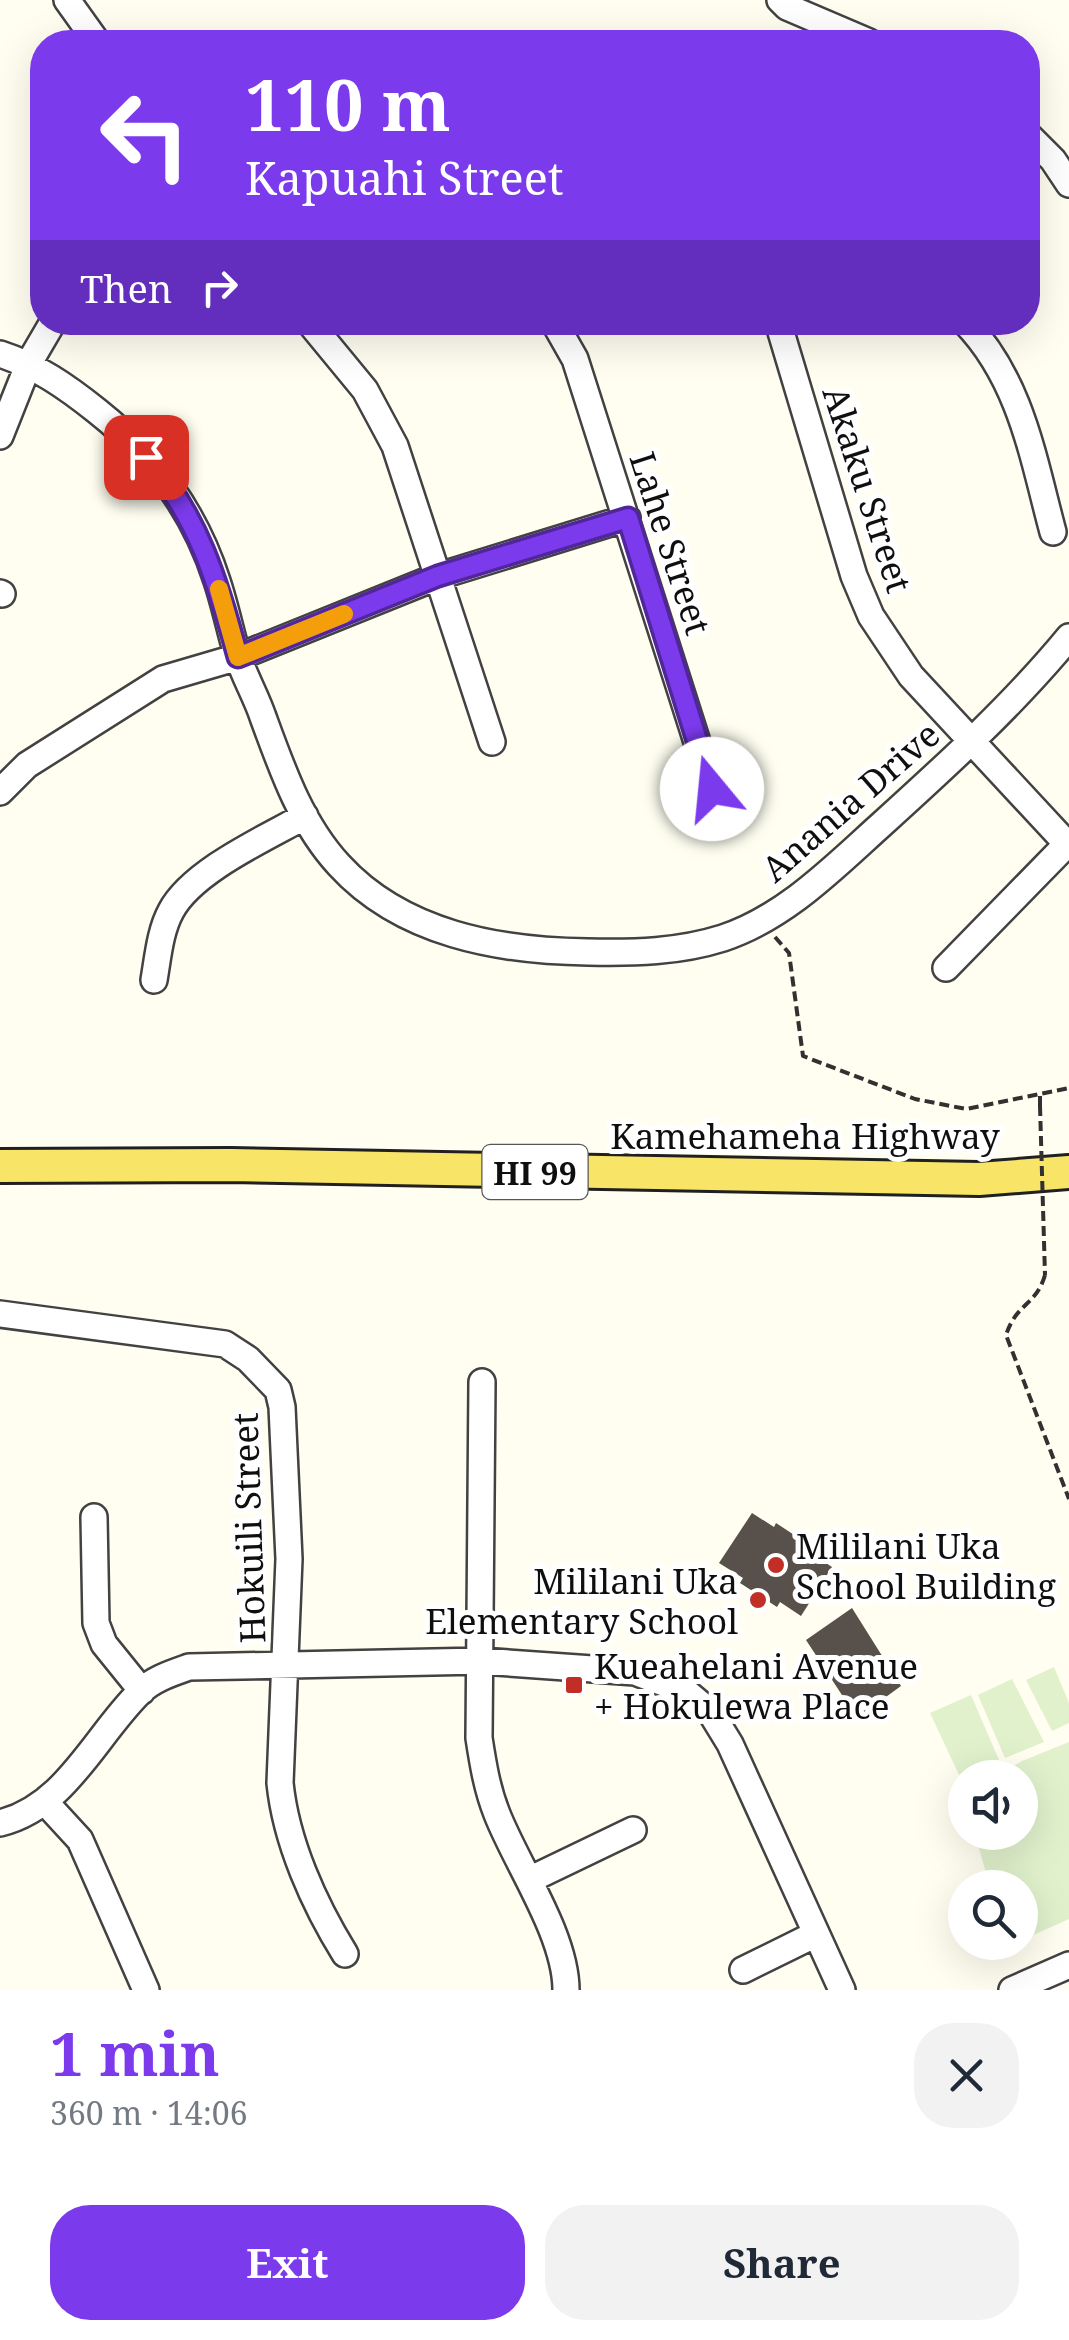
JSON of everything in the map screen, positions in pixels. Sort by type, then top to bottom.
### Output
[{"type":"main road","name":"Kamehameha Highway","points":[[0,1166],[231,1165],[979,1179],[1069,1172]]},
{"type":"street","points":[[67,0],[88,30]]},
{"type":"street","points":[[780,0],[787,7],[841,30]]},
{"type":"street","points":[[1040,147],[1069,184]]},
{"type":"street","points":[[0,436],[29,364],[46,335]]},
{"type":"street","points":[[321,335],[365,390],[394,446],[492,742]]},
{"type":"street","name":"Lahe Street","points":[[561,335],[575,359],[628,518],[712,789]]},
{"type":"street","name":"Akaku Street","points":[[782,335],[854,576],[871,616],[911,676],[1068,844]]},
{"type":"street","points":[[978,335],[1017,401],[1053,532]]},
{"type":"street","name":"Anania Drive","points":[[0,354],[29,364],[118,428],[169,482],[204,546],[238,657],[277,758],[305,816],[338,865],[404,916],[486,944],[564,952],[628,953],[684,948],[726,938],[758,922],[804,894],[970,743],[1069,637]]},
{"type":"street","points":[[0,792],[27,765],[163,679],[238,657],[438,576],[628,518]]},
{"type":"street","points":[[154,980],[172,908],[196,883],[223,864],[305,816]]},
{"type":"street","points":[[946,968],[1068,844]]},
{"type":"street","name":"Hokuili Street","points":[[0,1314],[225,1344],[248,1358],[278,1390],[286,1442],[289,1559],[280,1783],[283,1814],[327,1925],[346,1954]]},
{"type":"street","points":[[482,1382],[479,1738],[485,1778],[498,1816],[530,1880],[558,1951],[566,1990]]},
{"type":"street","points":[[94,1517],[96,1623],[104,1644],[142,1691]]},
{"type":"street","points":[[0,1823],[46,1803],[142,1691],[189,1667],[481,1661],[635,1672],[685,1691],[711,1713],[730,1744],[842,1990]]},
{"type":"street","points":[[46,1803],[80,1840],[146,1990]]},
{"type":"street","points":[[530,1880],[634,1830]]},
{"type":"street","points":[[743,1970],[814,1935]]},
{"type":"street","points":[[1012,1990],[1069,1965]]},
{"type":"path","points":[[775,937],[790,954],[803,1056],[915,1099],[966,1109],[1069,1088]]},
{"type":"path","points":[[1040,1094],[1045,1275],[1040,1292],[1013,1314],[1006,1335],[1069,1499]]},
{"type":"green space","points":[[1054,1667],[1069,1703],[1069,1723],[1052,1731],[1026,1680]]},
{"type":"green space","points":[[1012,1679],[1044,1742],[1005,1758],[978,1695]]},
{"type":"green space","points":[[971,1695],[999,1760],[952,1760],[930,1713]]},
{"type":"green space","points":[[1069,1742],[1069,1919],[1038,1933],[1038,1870],[985,1870],[980,1850],[1038,1850],[1038,1760],[1024,1760]]},
{"type":"building","name":"Mililani Uka School Building","points":[[752,1513],[774,1527],[776,1523],[814,1548],[811,1553],[832,1567],[801,1616],[780,1602],[777,1607],[740,1583],[743,1578],[719,1563]]},
{"type":"building","points":[[852,1608],[901,1686],[857,1718],[806,1640]]},
{"type":"slow traffic","points":[[219,589],[238,657],[344,614]]},
{"type":"place","name":"Mililani Uka School Building","points":[[776,1565]]},
{"type":"place","name":"Mililani Uka Elementary School","points":[[758,1600]]},
{"type":"place","name":"Kueahelani Avenue + Hokulewa Place","points":[[574,1685]]},
{"type":"route","points":[[146,457],[169,482],[204,546],[238,657],[438,576],[628,518],[712,789]]}]
